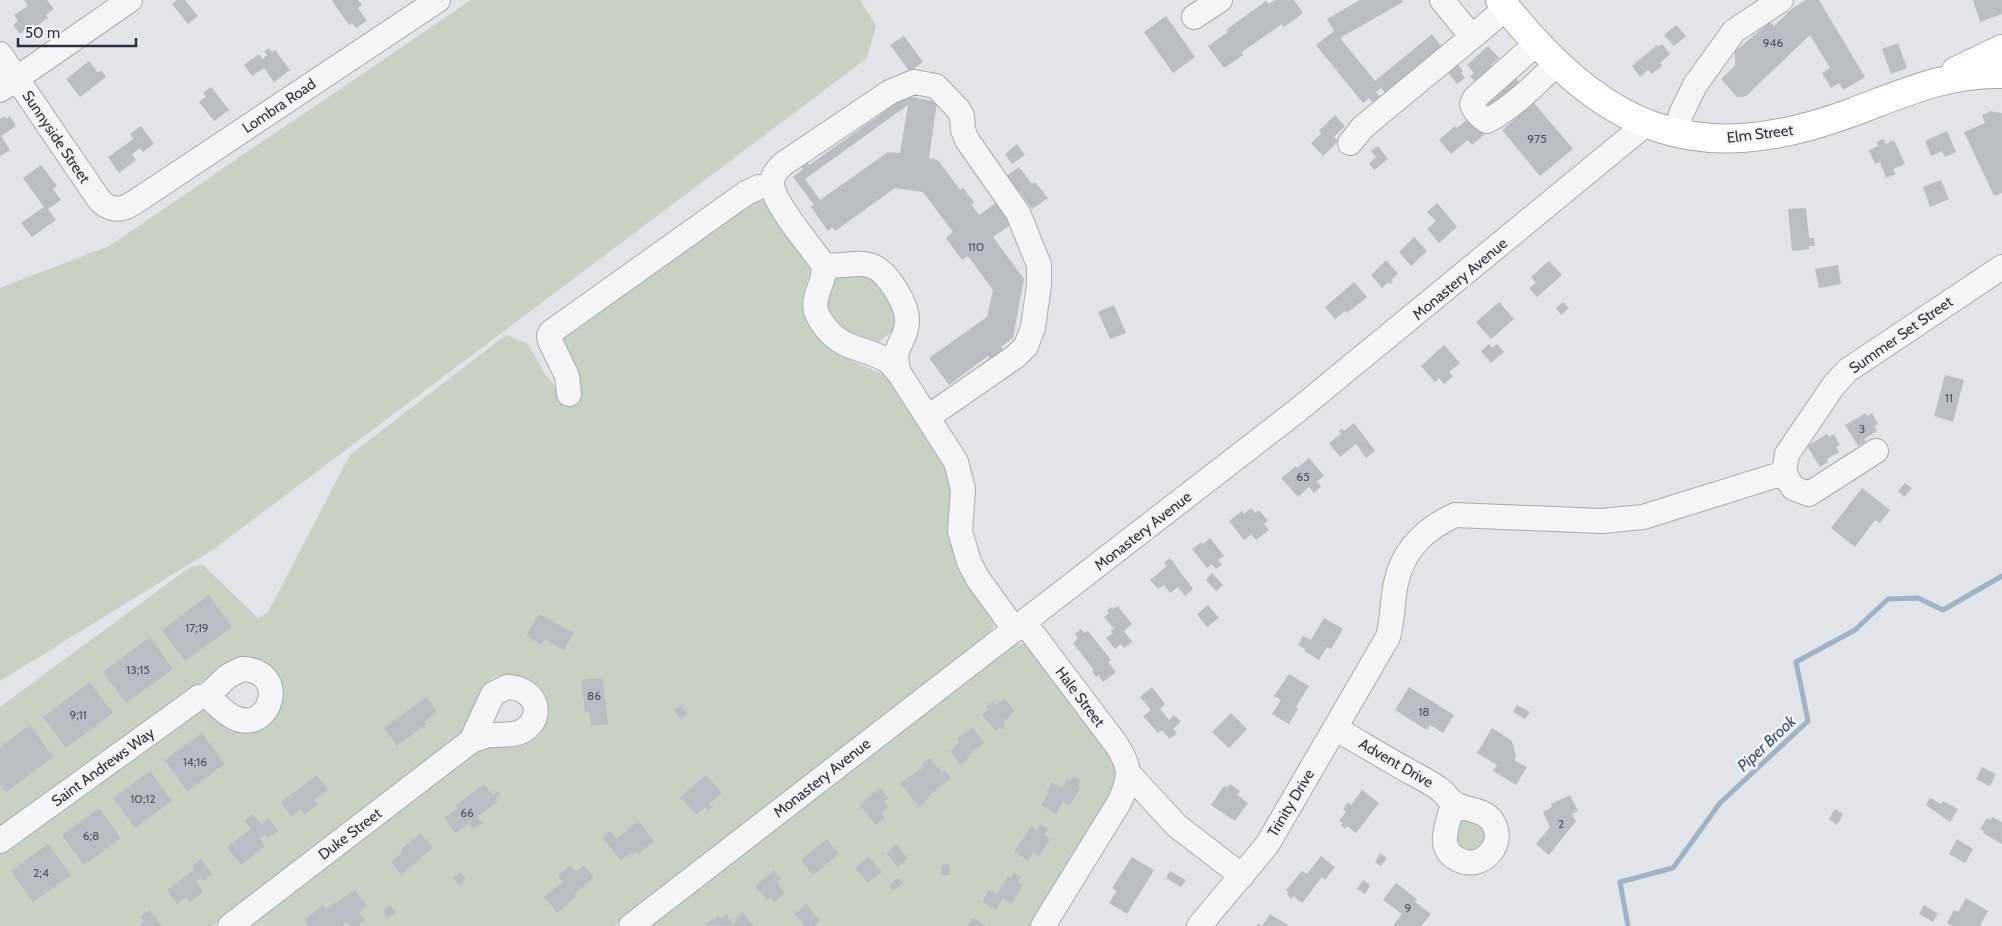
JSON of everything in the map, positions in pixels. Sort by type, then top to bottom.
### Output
[{"type":"main road","name":"Elm Street","points":[[1503,4],[1536,44],[1556,64],[1598,99],[1646,124],[1677,133],[1724,139],[1774,135],[1826,122],[1931,84],[1977,74],[2002,74]]},
{"type":"main road","points":[[1931,84],[2002,49]]},
{"type":"street","points":[[8,84],[130,0]]},
{"type":"street","name":"Lombra Road","points":[[119,209],[141,198],[438,0]]},
{"type":"street","points":[[1194,17],[1220,0]]},
{"type":"street","points":[[1442,0],[1472,36]]},
{"type":"street","points":[[1677,133],[1682,114],[1695,84],[1734,31],[1781,0]]},
{"type":"street","points":[[1350,143],[1363,127],[1472,36],[1503,4]]},
{"type":"street","points":[[1536,44],[1475,98],[1472,104],[1473,108],[1483,119],[1487,121],[1498,115],[1535,85],[1556,64]]},
{"type":"street","name":"Sunnyside Street","points":[[0,54],[8,84],[100,201],[106,207],[119,209]]},
{"type":"street","points":[[899,373],[884,359],[842,342],[824,326],[817,315],[815,305],[816,296],[824,277],[823,264],[778,201],[772,184],[776,171],[783,164],[890,92],[910,83],[936,86],[958,109],[962,116],[963,130],[967,140],[1021,218],[1037,258],[1039,285],[1033,327],[1029,340],[1021,351],[928,417]]},
{"type":"street","name":"Monastery Avenue","points":[[631,926],[1327,387],[1646,124]]},
{"type":"street","points":[[569,394],[567,376],[550,341],[549,336],[551,332],[746,193],[772,184]]},
{"type":"street","points":[[823,264],[830,266],[870,265],[881,270],[889,279],[903,304],[906,315],[906,329],[896,351],[895,360],[899,373]]},
{"type":"street","name":"Summer Set Street","points":[[1784,473],[1787,454],[1834,385],[1848,370],[2002,267]]},
{"type":"street","name":"Hale Street","points":[[899,373],[952,453],[960,472],[963,496],[960,532],[968,562],[978,578],[1020,626],[1116,744],[1127,764],[1129,774],[1177,826],[1242,876]]},
{"type":"street","points":[[1784,473],[1793,488],[1808,494],[1876,451]]},
{"type":"street","name":"Trinity Drive","points":[[1199,926],[1267,845],[1336,729],[1388,637],[1392,621],[1396,583],[1401,566],[1408,552],[1437,523],[1455,515],[1602,521],[1643,518],[1784,473]]},
{"type":"street","name":"Saint Andrews Way","points":[[0,841],[191,702],[199,697],[207,696]]},
{"type":"street","name":"Advent Drive","points":[[1336,729],[1438,788],[1452,802]]},
{"type":"street","name":"Duke Street","points":[[230,926],[471,741]]},
{"type":"street","points":[[1043,926],[1120,801],[1128,784],[1129,774]]},
{"type":"green space","points":[[471,0],[860,0],[876,26],[867,58],[214,549],[0,681],[0,288],[109,246]]},
{"type":"green space","points":[[753,198],[770,204],[811,261],[811,268],[802,300],[805,316],[814,334],[830,349],[843,357],[887,376],[944,456],[994,626],[987,638],[614,926],[244,926],[481,749],[518,747],[536,738],[546,724],[548,716],[548,707],[543,691],[535,683],[506,675],[493,678],[486,685],[460,736],[213,926],[0,926],[0,854],[199,710],[211,713],[233,729],[248,732],[264,726],[277,714],[236,660],[214,673],[0,829],[0,707],[190,567],[203,565],[258,618],[268,612],[350,455],[506,335],[528,344],[545,374],[567,400],[558,339]]},
{"type":"green space","points":[[870,275],[895,305],[896,328],[879,342],[871,345],[833,327],[822,294],[835,276]]},
{"type":"green space","points":[[1025,643],[1110,752],[1118,768],[1113,792],[1032,926],[649,926],[1009,648]]},
{"type":"green space","points":[[1473,817],[1489,833],[1476,853],[1458,849],[1453,832],[1460,822]]},
{"type":"building","points":[[24,0],[47,0],[54,9],[46,15],[48,18],[35,27],[33,24],[20,34],[13,25],[18,21],[14,15],[28,6]]},
{"type":"building","points":[[177,0],[185,0],[198,16],[188,24],[172,4]]},
{"type":"building","points":[[358,0],[362,5],[358,8],[367,21],[356,28],[352,23],[349,25],[332,1]]},
{"type":"building","points":[[1275,0],[1294,0],[1303,13],[1284,27],[1282,24],[1242,52],[1243,55],[1224,68],[1208,46],[1228,32],[1226,30],[1266,1],[1269,4]]},
{"type":"building","points":[[1360,0],[1402,0],[1403,2],[1340,38],[1375,81],[1432,34],[1445,51],[1389,97],[1381,88],[1376,92],[1381,97],[1373,103],[1369,98],[1363,103],[1316,45],[1334,31],[1327,19]]},
{"type":"building","points":[[1806,0],[1819,0],[1865,77],[1843,90],[1839,83],[1831,88],[1822,73],[1830,68],[1810,35],[1746,96],[1737,97],[1721,79],[1735,66],[1735,51],[1770,22],[1774,26],[1793,8]]},
{"type":"building","points":[[1973,0],[2002,0],[2002,14],[1980,22]]},
{"type":"building","points":[[1166,16],[1195,57],[1173,73],[1144,32]]},
{"type":"building","points":[[1676,25],[1686,36],[1674,46],[1664,35]]},
{"type":"building","points":[[904,36],[923,62],[910,72],[890,45]]},
{"type":"building","points":[[1898,43],[1907,68],[1891,74],[1882,49]]},
{"type":"building","points":[[1662,44],[1670,54],[1660,63],[1662,66],[1652,74],[1648,70],[1640,77],[1632,66],[1657,45],[1658,47]]},
{"type":"building","points":[[1488,46],[1499,58],[1491,65],[1493,67],[1475,81],[1470,76],[1474,73],[1467,65]]},
{"type":"building","points":[[269,48],[272,52],[275,50],[290,70],[274,82],[264,68],[252,76],[244,65],[259,54],[263,59],[267,55],[264,51]]},
{"type":"building","points":[[1454,60],[1463,71],[1461,73],[1465,78],[1457,84],[1445,69]]},
{"type":"building","points":[[89,61],[98,73],[101,70],[106,77],[80,97],[66,79]]},
{"type":"building","points":[[1511,78],[1513,81],[1516,78],[1521,84],[1490,112],[1479,104]]},
{"type":"building","points":[[211,87],[229,110],[214,121],[199,102],[206,97],[203,93]]},
{"type":"building","points":[[907,96],[937,102],[929,158],[938,160],[960,190],[963,188],[974,202],[971,204],[979,215],[997,202],[1012,224],[993,237],[1024,279],[1013,338],[1001,347],[1003,350],[991,360],[988,356],[949,385],[929,358],[987,317],[993,290],[968,256],[962,260],[946,238],[953,232],[923,192],[895,188],[835,231],[832,227],[828,231],[811,207],[814,205],[793,177],[803,169],[801,166],[807,162],[809,165],[891,107],[889,103],[896,98],[898,102]],"holes":[[[908,105],[900,153],[888,152],[820,200],[805,179]]]},
{"type":"building","points":[[1534,103],[1573,149],[1540,176],[1502,130]]},
{"type":"building","points":[[1991,111],[2002,113],[2002,193],[1994,196],[1964,132],[1985,123],[1982,115]]},
{"type":"building","points":[[1335,115],[1345,126],[1334,137],[1338,141],[1323,156],[1311,143],[1321,134],[1319,131]]},
{"type":"building","points":[[5,116],[6,119],[10,116],[16,126],[1,136],[10,150],[0,156],[0,119]]},
{"type":"building","points":[[1470,117],[1485,134],[1472,145],[1468,140],[1451,154],[1439,140],[1455,126],[1457,128]]},
{"type":"building","points":[[141,126],[154,144],[143,152],[140,148],[132,154],[136,160],[119,173],[108,157],[133,139],[130,134]]},
{"type":"building","points":[[1947,131],[1956,152],[1945,157],[1942,151],[1931,156],[1925,141]]},
{"type":"building","points":[[1883,139],[1886,144],[1894,140],[1905,164],[1893,169],[1896,174],[1886,178],[1880,162],[1875,164],[1869,150],[1878,146],[1877,142]]},
{"type":"building","points":[[1017,144],[1025,155],[1012,164],[1005,154]]},
{"type":"building","points":[[1378,146],[1388,159],[1374,170],[1369,163],[1376,157],[1371,151]]},
{"type":"building","points":[[41,165],[57,186],[53,189],[61,200],[48,209],[56,220],[32,237],[21,223],[44,207],[23,178]]},
{"type":"building","points":[[1019,167],[1032,184],[1035,182],[1048,198],[1032,209],[1020,192],[1015,195],[1003,179]]},
{"type":"building","points":[[1941,180],[1949,199],[1930,207],[1923,187]]},
{"type":"building","points":[[1437,203],[1457,227],[1439,243],[1427,229],[1436,221],[1427,212]]},
{"type":"building","points":[[1806,208],[1809,238],[1814,238],[1815,246],[1809,246],[1809,249],[1792,251],[1788,209]]},
{"type":"building","points":[[1414,237],[1427,251],[1411,266],[1399,252]]},
{"type":"building","points":[[1386,260],[1398,274],[1391,280],[1393,282],[1390,284],[1388,282],[1382,288],[1371,275]]},
{"type":"building","points":[[1549,261],[1562,275],[1537,297],[1529,288],[1536,283],[1531,277]]},
{"type":"building","points":[[1838,265],[1841,284],[1819,288],[1815,269]]},
{"type":"building","points":[[1354,282],[1367,297],[1347,313],[1345,311],[1335,319],[1325,307]]},
{"type":"building","points":[[1499,302],[1514,319],[1491,339],[1476,322]]},
{"type":"building","points":[[1563,302],[1569,308],[1561,315],[1556,308]]},
{"type":"building","points":[[1114,305],[1126,333],[1110,339],[1098,312]]},
{"type":"building","points":[[1489,344],[1492,348],[1497,344],[1504,352],[1491,363],[1481,351]]},
{"type":"building","points":[[1444,345],[1460,363],[1449,372],[1453,376],[1444,384],[1439,378],[1435,382],[1421,366]]},
{"type":"building","points":[[1945,375],[1964,380],[1953,422],[1934,416]]},
{"type":"building","points":[[1866,413],[1867,416],[1872,413],[1878,424],[1874,426],[1877,431],[1864,439],[1866,442],[1858,446],[1845,425]]},
{"type":"building","points":[[1354,423],[1375,451],[1366,458],[1356,444],[1340,457],[1329,443],[1341,434],[1339,431],[1342,428],[1344,431]]},
{"type":"building","points":[[1827,434],[1829,437],[1834,434],[1840,445],[1836,447],[1839,452],[1827,459],[1828,462],[1820,467],[1807,446]]},
{"type":"building","points":[[1309,458],[1324,476],[1317,481],[1321,487],[1314,493],[1309,487],[1298,497],[1281,478]]},
{"type":"building","points":[[1905,483],[1912,488],[1904,497],[1898,491]]},
{"type":"building","points":[[1862,488],[1890,510],[1880,523],[1875,520],[1855,547],[1831,528]]},
{"type":"building","points":[[1251,508],[1255,513],[1259,510],[1268,521],[1264,524],[1269,530],[1256,540],[1251,534],[1244,540],[1229,521],[1242,511],[1244,514]]},
{"type":"building","points":[[1210,538],[1224,556],[1218,560],[1222,565],[1216,569],[1212,564],[1207,568],[1192,549]]},
{"type":"building","points":[[1170,558],[1193,589],[1185,596],[1178,587],[1170,593],[1164,585],[1158,589],[1150,580],[1167,566],[1164,563]]},
{"type":"building","points":[[1212,573],[1223,585],[1216,591],[1206,580]]},
{"type":"building","points":[[209,595],[232,627],[185,661],[162,630]]},
{"type":"building","points":[[1208,605],[1219,618],[1207,627],[1197,614]]},
{"type":"building","points":[[1118,606],[1132,624],[1124,631],[1132,642],[1124,648],[1121,644],[1115,649],[1106,638],[1113,633],[1111,631],[1114,629],[1104,617],[1109,613],[1107,610]]},
{"type":"building","points":[[539,614],[574,633],[564,650],[545,639],[541,645],[526,636]]},
{"type":"building","points":[[1324,618],[1343,629],[1331,649],[1327,647],[1319,660],[1298,645],[1303,636],[1311,640]]},
{"type":"building","points":[[1081,629],[1084,633],[1088,631],[1111,660],[1108,662],[1116,672],[1103,682],[1098,675],[1096,677],[1092,671],[1094,670],[1073,643],[1078,638],[1075,634]]},
{"type":"building","points":[[150,637],[173,669],[126,703],[103,672]]},
{"type":"building","points":[[1289,674],[1309,686],[1296,707],[1298,709],[1289,724],[1272,714],[1281,700],[1274,696]]},
{"type":"building","points":[[603,678],[608,724],[591,726],[589,711],[585,712],[581,680]]},
{"type":"building","points":[[90,682],[113,713],[66,748],[43,717]]},
{"type":"building","points":[[1152,687],[1165,704],[1160,709],[1169,720],[1174,715],[1181,722],[1173,729],[1177,733],[1170,739],[1162,730],[1158,733],[1143,716],[1151,710],[1140,697]]},
{"type":"building","points":[[1409,687],[1454,715],[1443,733],[1430,725],[1427,730],[1395,710]]},
{"type":"building","points":[[426,697],[437,712],[424,722],[426,724],[397,746],[384,728]]},
{"type":"building","points":[[1005,699],[1015,711],[1004,721],[1005,728],[1002,730],[1000,728],[996,731],[982,715],[988,709],[986,707],[992,702],[994,705]]},
{"type":"building","points":[[681,705],[688,714],[681,719],[674,710]]},
{"type":"building","points":[[1517,705],[1530,712],[1525,719],[1513,712]]},
{"type":"building","points":[[1231,713],[1247,729],[1229,748],[1212,732]]},
{"type":"building","points":[[30,725],[53,757],[6,792],[0,784],[0,747]]},
{"type":"building","points":[[972,727],[984,743],[967,756],[969,758],[961,765],[950,751],[959,743],[957,739]]},
{"type":"building","points":[[1492,728],[1512,741],[1516,756],[1514,760],[1527,767],[1516,785],[1493,771],[1497,765],[1477,753]]},
{"type":"building","points":[[202,733],[225,764],[187,791],[165,760]]},
{"type":"building","points":[[930,758],[942,772],[945,770],[951,778],[927,797],[929,799],[919,807],[900,783],[924,767],[922,764]]},
{"type":"building","points":[[1982,767],[1996,774],[1990,786],[1976,779]]},
{"type":"building","points":[[150,771],[172,801],[135,828],[113,798]]},
{"type":"building","points":[[317,775],[328,790],[314,800],[318,805],[305,814],[301,809],[292,817],[281,802]]},
{"type":"building","points":[[706,775],[722,793],[709,804],[713,807],[708,811],[705,807],[696,815],[680,797]]},
{"type":"building","points":[[1073,776],[1081,780],[1078,785],[1081,787],[1070,805],[1063,801],[1056,814],[1041,805],[1049,793],[1046,792],[1052,782],[1062,788],[1067,779],[1070,781]]},
{"type":"building","points":[[484,784],[493,795],[498,791],[501,795],[496,799],[497,802],[477,817],[483,823],[474,829],[469,823],[455,833],[444,818],[457,809],[455,806]]},
{"type":"building","points":[[1230,784],[1240,791],[1237,795],[1248,803],[1235,821],[1211,805],[1224,786],[1227,788]]},
{"type":"building","points":[[880,788],[889,798],[884,802],[888,807],[881,813],[885,818],[876,825],[859,805]]},
{"type":"building","points":[[1362,790],[1379,803],[1356,833],[1347,826],[1345,829],[1341,825],[1343,823],[1339,821],[1346,812],[1343,809],[1348,802],[1351,805]]},
{"type":"building","points":[[1570,795],[1578,811],[1572,814],[1576,821],[1549,855],[1536,844],[1550,827],[1543,812],[1552,807],[1551,804]]},
{"type":"building","points":[[1930,798],[1941,804],[1943,801],[1958,809],[1950,822],[1926,805]]},
{"type":"building","points":[[99,808],[121,838],[84,865],[62,835]]},
{"type":"building","points":[[1835,809],[1843,814],[1837,825],[1829,819]]},
{"type":"building","points":[[253,814],[261,824],[268,818],[278,831],[268,838],[265,834],[260,839],[265,846],[241,865],[227,847],[251,829],[245,821]]},
{"type":"building","points":[[1992,817],[2002,822],[2002,844],[1983,833],[1984,831],[1980,829],[1987,818],[1991,820]]},
{"type":"building","points":[[638,821],[654,841],[638,854],[636,852],[632,855],[631,853],[621,861],[602,837],[610,831],[617,838]]},
{"type":"building","points":[[1040,824],[1048,829],[1044,835],[1050,839],[1039,857],[1033,852],[1028,861],[1014,852],[1031,826],[1036,830]]},
{"type":"building","points":[[421,833],[433,848],[401,875],[391,862],[403,852],[401,849]]},
{"type":"building","points":[[827,839],[839,854],[813,875],[801,860]]},
{"type":"building","points":[[1957,839],[1973,849],[1965,863],[1949,854]]},
{"type":"building","points":[[48,844],[71,875],[33,902],[11,871]]},
{"type":"building","points":[[896,844],[908,858],[898,867],[886,853]]},
{"type":"building","points":[[1380,853],[1387,858],[1381,866],[1375,862]]},
{"type":"building","points":[[1321,856],[1335,867],[1325,880],[1322,877],[1302,903],[1293,896],[1292,899],[1287,895],[1289,893],[1286,890],[1302,871],[1307,874]]},
{"type":"building","points":[[869,857],[882,872],[868,883],[855,868]]},
{"type":"building","points":[[1132,857],[1154,870],[1127,914],[1109,903],[1117,891],[1112,888]]},
{"type":"building","points":[[201,859],[212,874],[203,881],[201,878],[196,882],[203,892],[190,902],[187,897],[177,904],[167,890],[195,869],[192,866]]},
{"type":"building","points":[[949,864],[950,875],[942,875],[941,865]]},
{"type":"building","points":[[584,865],[594,877],[574,894],[576,897],[557,913],[544,897],[563,882],[558,876],[570,866],[576,872]]},
{"type":"building","points":[[774,870],[781,879],[777,882],[785,893],[774,902],[771,897],[767,900],[755,886]]},
{"type":"building","points":[[1170,871],[1186,880],[1181,887],[1166,878]]},
{"type":"building","points":[[460,872],[466,879],[459,885],[453,878]]},
{"type":"building","points":[[1014,873],[1021,877],[1018,882],[1023,885],[1011,904],[1003,898],[996,910],[982,902],[989,890],[997,894],[1008,876],[1011,878]]},
{"type":"building","points":[[898,878],[903,883],[893,891],[889,885]]},
{"type":"building","points":[[1363,880],[1370,885],[1365,894],[1357,889]]},
{"type":"building","points":[[1396,883],[1417,899],[1415,902],[1431,914],[1421,926],[1393,926],[1402,914],[1383,900]]},
{"type":"building","points":[[355,890],[367,906],[359,912],[365,920],[357,926],[350,926],[347,922],[342,926],[309,926],[304,920],[323,905],[326,909]]},
{"type":"building","points":[[1966,898],[1988,911],[1980,926],[1953,926],[1947,923],[1954,910],[1958,912]]},
{"type":"building","points":[[806,904],[820,921],[814,926],[805,926],[795,914]]},
{"type":"building","points":[[390,905],[396,912],[388,918],[383,911]]},
{"type":"building","points":[[1924,905],[1938,914],[1933,922],[1919,914]]},
{"type":"building","points":[[150,910],[162,926],[138,926],[144,921],[141,917]]},
{"type":"building","points":[[742,912],[754,926],[704,925],[718,916],[721,919],[726,914],[733,923],[737,920],[735,918]]},
{"type":"building","points":[[1270,914],[1288,925],[1287,926],[1262,926]]},
{"type":"building","points":[[972,917],[986,926],[968,925]]},
{"type":"waterway","name":"Piper Brook","points":[[1628,926],[1620,882],[1673,868],[1720,803],[1808,721],[1796,662],[1855,630],[1888,599],[1918,598],[1943,610],[2002,576]]}]
